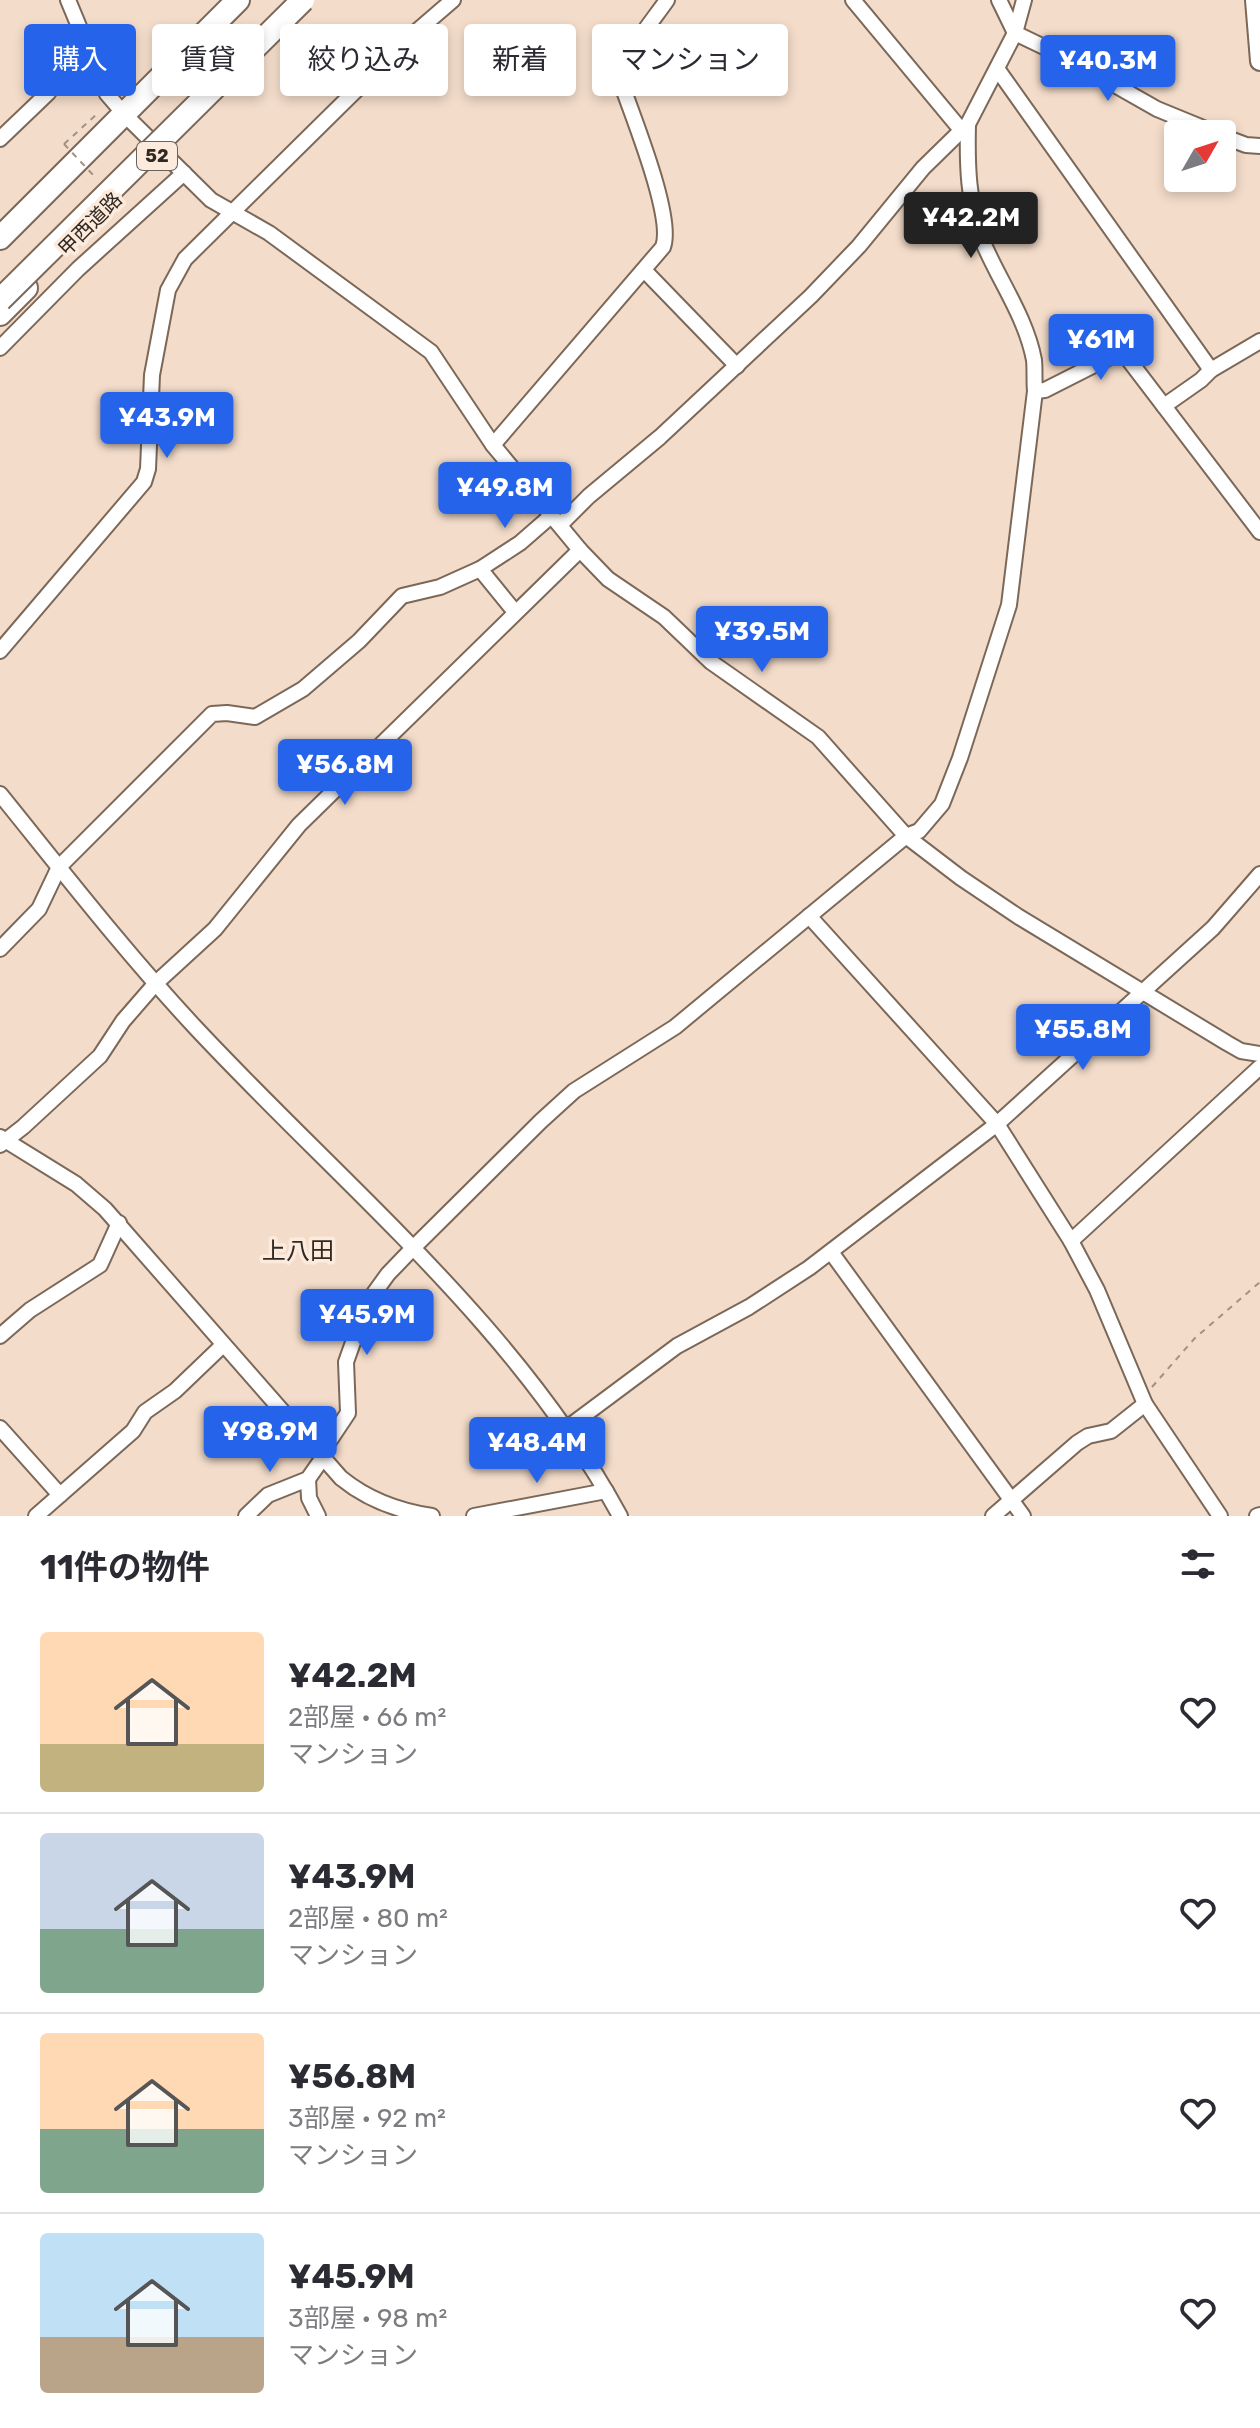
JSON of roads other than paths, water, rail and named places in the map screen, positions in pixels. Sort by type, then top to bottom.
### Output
[{"type":"highway","name":"52","points":[[0,238],[238,0]]},
{"type":"highway","points":[[0,286],[290,0]]},
{"type":"highway","points":[[0,300],[303,0]]},
{"type":"highway","name":"甲西道路","points":[[0,314],[317,0]]},
{"type":"main road","points":[[1255,0],[1260,61]]},
{"type":"street","points":[[68,0],[77,24]]},
{"type":"street","points":[[0,651],[144,482],[148,469],[152,375],[168,290],[185,259],[410,37],[453,0]]},
{"type":"street","points":[[493,445],[644,270],[663,247],[667,237],[653,177],[623,88],[622,76],[633,50],[667,0]]},
{"type":"street","points":[[246,1516],[268,1495],[308,1479],[322,1459],[326,1446],[348,1413],[346,1362],[367,1303],[388,1274],[413,1248],[574,1091],[675,1027],[906,836],[919,831],[942,804],[1009,605],[1035,391],[1034,360],[982,240],[973,210],[965,127],[853,0]]},
{"type":"street","points":[[999,0],[1015,33],[1069,59],[1157,109],[1184,120]]},
{"type":"street","points":[[0,949],[39,909],[59,867],[212,714],[255,717],[303,689],[359,641],[402,596],[440,587],[480,569],[589,496],[660,437],[737,366],[859,246],[923,168],[965,127],[998,70],[1015,33],[1024,0]]},
{"type":"street","points":[[998,70],[1211,370]]},
{"type":"street","points":[[0,139],[45,96]]},
{"type":"street","points":[[109,96],[211,200],[269,233],[431,352],[493,445],[608,579],[664,617],[711,662],[818,737],[906,836],[1019,917],[1241,1051],[1260,1054]]},
{"type":"street","points":[[1236,141],[1260,146]]},
{"type":"street","points":[[0,348],[78,269],[184,173]]},
{"type":"street","points":[[644,270],[737,366]]},
{"type":"street","points":[[1164,406],[1211,370],[1260,341]]},
{"type":"street","points":[[1035,391],[1045,390],[1122,351],[1260,532]]},
{"type":"street","points":[[432,1516],[383,1504],[355,1490],[322,1459],[119,1223],[76,1184],[1,1141],[23,1127],[100,1056],[123,1021],[156,983],[215,929],[299,825],[580,550]]},
{"type":"street","points":[[480,569],[515,612]]},
{"type":"street","points":[[0,794],[193,1026],[413,1248],[497,1338],[567,1428],[620,1516]]},
{"type":"street","points":[[567,1428],[677,1346],[749,1307],[831,1252],[997,1124],[1213,928],[1260,874]]},
{"type":"street","points":[[809,916],[997,1124],[1071,1241],[1097,1290],[1144,1400],[1220,1516]]},
{"type":"street","points":[[1071,1241],[1260,1067]]},
{"type":"street","points":[[0,1336],[30,1310],[100,1265],[119,1223]]},
{"type":"street","points":[[831,1252],[1023,1516]]},
{"type":"street","points":[[36,1516],[133,1431],[145,1412],[175,1391],[223,1345]]},
{"type":"street","points":[[993,1516],[1077,1443],[1088,1436],[1111,1431],[1144,1400]]},
{"type":"street","points":[[0,1428],[60,1495]]},
{"type":"street","points":[[308,1479],[309,1498],[318,1516]]},
{"type":"street","points":[[474,1516],[606,1491]]},
{"type":"district","name":"上八田","points":[[298,1251]]}]
